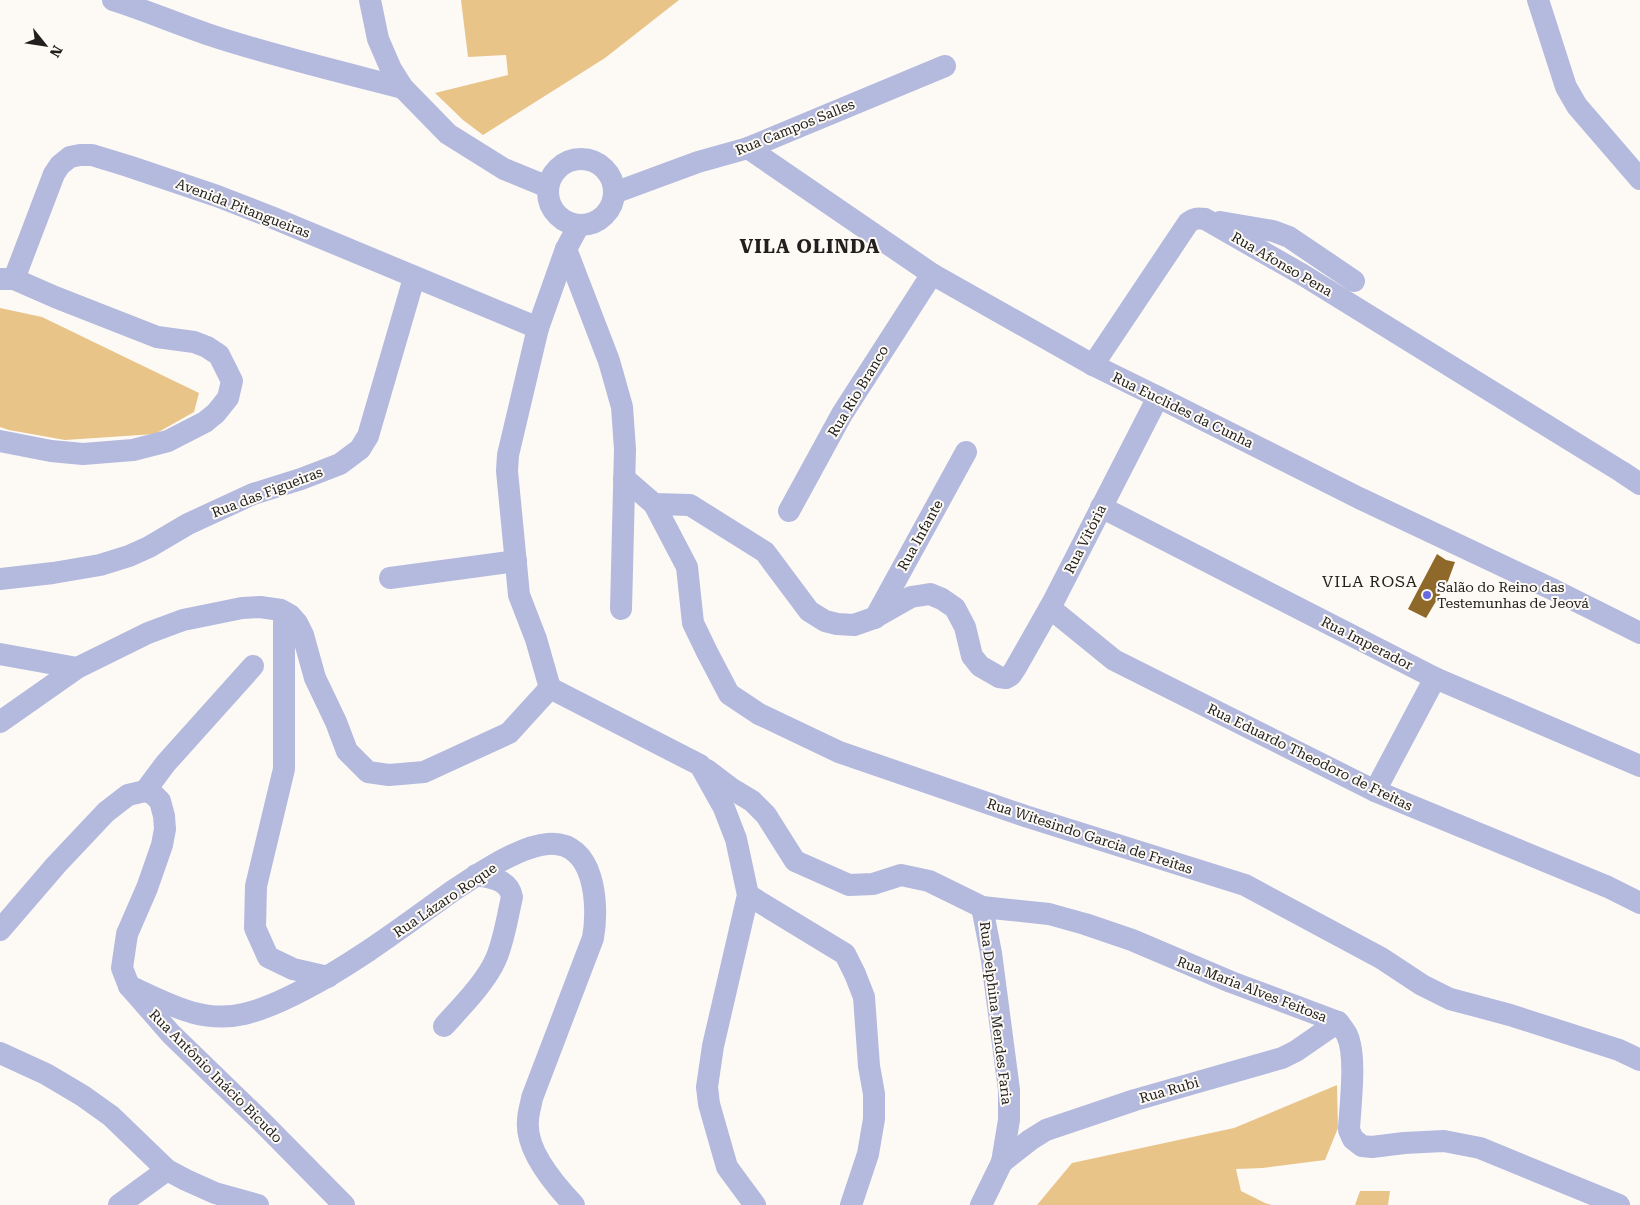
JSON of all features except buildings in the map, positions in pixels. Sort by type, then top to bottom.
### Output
[{"type":"street","points":[[113,0],[146,5],[225,40],[403,88]]},
{"type":"street","points":[[370,0],[378,39],[391,69],[403,88],[448,134],[504,169],[548,187]]},
{"type":"street","points":[[1538,0],[1566,87],[1577,106],[1640,179]]},
{"type":"street","name":"Rua Campos Salles","points":[[614,193],[698,162],[748,148],[945,66]]},
{"type":"street","name":"Rua Euclides da Cunha","points":[[748,148],[932,274],[1093,366],[1359,498],[1554,590],[1640,633]]},
{"type":"street","name":"Avenida Pitangueiras","points":[[7,279],[54,174],[60,165],[70,157],[92,155],[217,196],[538,328]]},
{"type":"street","points":[[584,159],[600,164],[608,172],[613,182],[614,193],[612,203],[607,212],[590,224],[579,225],[559,217],[552,208],[548,187],[558,168],[568,161],[584,159]]},
{"type":"street","points":[[1093,366],[1192,219],[1199,218],[1273,231],[1289,237],[1354,280]]},
{"type":"street","name":"Rua Afonso Pena","points":[[1206,220],[1302,275],[1640,484]]},
{"type":"street","points":[[579,225],[566,249],[538,328],[508,455],[507,471],[519,595],[536,639],[550,688],[700,765],[732,789],[752,801],[766,815],[795,861],[849,885],[873,884],[902,875],[929,881],[982,907]]},
{"type":"street","points":[[566,249],[609,361],[622,407],[625,449],[621,609]]},
{"type":"street","name":"Rua Rio Branco","points":[[789,510],[842,414],[932,274]]},
{"type":"street","name":"Rua das Figueiras","points":[[0,579],[100,565],[130,556],[211,512],[253,494],[302,479],[340,464],[352,457],[360,449],[368,436],[414,278]]},
{"type":"street","points":[[0,441],[51,451],[83,454],[133,450],[168,441],[205,422],[216,413],[228,398],[232,381],[219,354],[207,347],[194,342],[157,337],[7,279]]},
{"type":"street","name":"Rua Vitória","points":[[874,618],[911,597],[930,594],[942,599],[954,608],[965,627],[972,656],[976,662],[999,677],[1006,678],[1010,675],[1015,670],[1050,608],[1158,397]]},
{"type":"street","name":"Rua Infante","points":[[874,618],[966,452]]},
{"type":"street","points":[[624,478],[654,504],[690,504],[765,552],[809,611],[826,621],[854,625],[874,618]]},
{"type":"street","name":"Rua Witesindo Garcia de Freitas","points":[[654,504],[687,568],[693,623],[707,652],[729,694],[759,714],[839,752],[1025,816],[1245,885],[1381,958],[1422,985],[1450,999],[1510,1015],[1619,1050],[1640,1060]]},
{"type":"street","name":"Rua Imperador","points":[[1101,507],[1435,678],[1640,766]]},
{"type":"street","points":[[390,578],[516,561]]},
{"type":"street","points":[[0,722],[77,668],[148,633],[183,620],[242,608],[273,608],[290,615],[297,623],[303,635],[315,678],[336,722],[347,751],[368,772],[389,775],[424,772],[510,733],[550,688]]},
{"type":"street","name":"Rua Eduardo Theodoro de Freitas","points":[[1050,608],[1114,660],[1375,791],[1640,902]]},
{"type":"street","points":[[284,612],[284,769],[256,886],[255,928],[268,957],[293,969],[328,977]]},
{"type":"street","points":[[0,654],[77,668]]},
{"type":"street","points":[[0,930],[56,865],[106,812],[128,795],[146,791],[166,763],[253,666]]},
{"type":"street","points":[[1375,791],[1435,678]]},
{"type":"street","points":[[700,765],[724,808],[736,840],[748,895],[713,1046],[707,1087],[709,1104],[727,1167],[754,1205]]},
{"type":"street","name":"Rua Antônio Inácio Bicudo","points":[[146,791],[153,794],[160,801],[165,829],[162,845],[147,888],[127,934],[122,968],[129,986],[171,1034],[344,1205]]},
{"type":"street","name":"Rua Lázaro Roque","points":[[129,986],[193,1014],[218,1017],[244,1014],[278,1003],[328,977],[381,943],[476,875],[525,849],[548,844],[563,844],[577,852],[585,863],[596,897],[596,921],[593,938],[532,1098],[527,1123],[536,1157],[556,1186],[574,1205]]},
{"type":"street","points":[[444,1026],[486,976],[494,962],[512,897],[511,890],[507,885],[476,875]]},
{"type":"street","points":[[748,895],[845,954],[864,997],[869,1066],[874,1094],[874,1119],[868,1154],[851,1205]]},
{"type":"street","name":"Rua Maria Alves Feitosa","points":[[982,907],[1049,914],[1085,924],[1132,940],[1231,982],[1338,1022],[1348,1036],[1351,1050],[1349,1130],[1353,1139],[1362,1146],[1372,1147],[1444,1141],[1480,1148],[1619,1205]]},
{"type":"street","name":"Rua Delphina Mendes Faria","points":[[981,1205],[1002,1162],[1009,1120],[1009,1090],[992,954],[982,907]]},
{"type":"street","name":"Rua Rubi","points":[[1002,1162],[1046,1130],[1135,1100],[1282,1058],[1296,1051],[1338,1022]]},
{"type":"street","points":[[0,1052],[46,1074],[83,1096],[111,1116],[167,1170],[215,1193],[258,1205]]},
{"type":"street","points":[[119,1205],[167,1170]]},
{"type":"shaded area","points":[[461,0],[679,0],[605,58],[483,135],[463,120],[435,93],[508,75],[506,55],[468,57]]},
{"type":"shaded area","points":[[0,308],[42,317],[199,393],[194,412],[155,434],[65,440],[0,427]]},
{"type":"shaded area","points":[[1337,1085],[1338,1128],[1325,1160],[1263,1168],[1236,1169],[1241,1191],[1272,1205],[1037,1205],[1072,1163],[1234,1128]]},
{"type":"shaded area","points":[[1360,1191],[1390,1191],[1388,1205],[1355,1205]]},
{"type":"place","name":"Salão do Reino das Testemunhas de Jeová","points":[[1427,595]]},
{"type":"district","name":"VILA OLINDA","points":[[810,246]]},
{"type":"district","name":"VILA ROSA","points":[[1370,581]]}]
